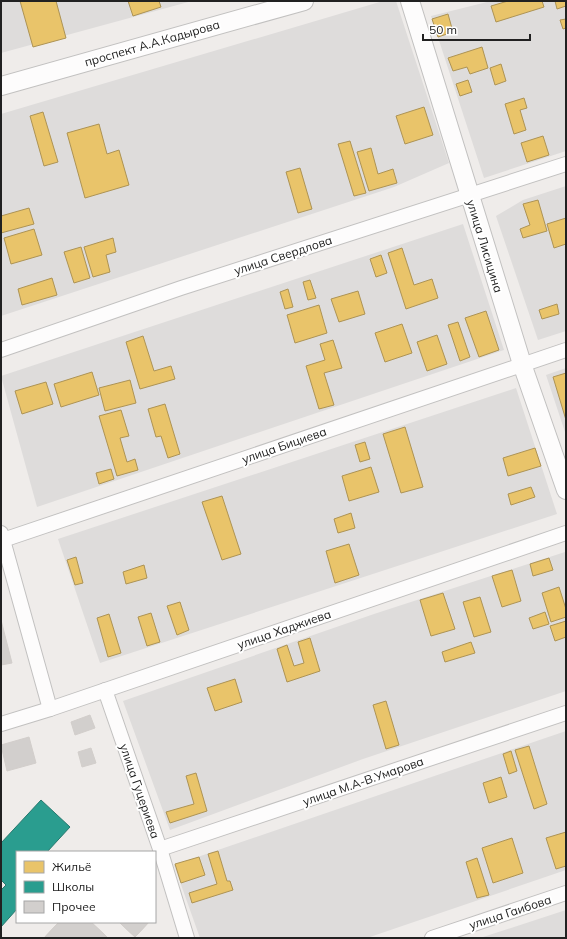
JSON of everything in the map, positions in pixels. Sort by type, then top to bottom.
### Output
[{"type":"street","name":"проспект А.А.Кадырова","points":[[1,86],[304,1]]},
{"type":"street","name":"улица Лисицина","points":[[410,1],[522,364],[566,490]]},
{"type":"street","name":"улица Свердлова","points":[[1,350],[188,286],[469,194],[566,164]]},
{"type":"street","name":"улица Бициева","points":[[2,537],[566,350]]},
{"type":"street","name":"улица Хаджиева","points":[[1,724],[50,709],[566,532]]},
{"type":"street","points":[[2,537],[50,709]]},
{"type":"street","name":"улица Гуцериева","points":[[105,690],[160,849],[187,938]]},
{"type":"street","name":"улица М.А-В.Умарова","points":[[160,849],[566,713]]},
{"type":"street","name":"улица Гаибова","points":[[432,938],[566,893]]},
{"type":"shaded area","points":[[1,1],[192,1],[1,53]]},
{"type":"shaded area","points":[[383,1],[396,1],[449,163],[394,187],[1,316],[1,114]]},
{"type":"shaded area","points":[[491,1],[566,1],[566,151],[484,178],[431,16]]},
{"type":"shaded area","points":[[566,186],[566,331],[538,340],[496,216],[523,200]]},
{"type":"shaded area","points":[[463,224],[504,350],[37,507],[1,376]]},
{"type":"shaded area","points":[[566,368],[566,435],[546,375]]},
{"type":"shaded area","points":[[516,388],[557,514],[100,663],[58,539]]},
{"type":"shaded area","points":[[565,552],[566,691],[363,759],[170,830],[123,701],[374,614]]},
{"type":"shaded area","points":[[566,731],[566,870],[367,938],[200,938],[174,865]]},
{"type":"shaded area","points":[[566,910],[566,938],[480,938]]},
{"type":"building: Жильё","points":[[20,1],[56,1],[66,38],[33,47]]},
{"type":"building: Жильё","points":[[128,1],[159,1],[161,7],[133,16]]},
{"type":"building: Жильё","points":[[508,1],[542,1],[544,7],[496,22],[491,6]]},
{"type":"building: Жильё","points":[[555,1],[566,1],[566,6],[557,9]]},
{"type":"building: Жильё","points":[[448,14],[453,32],[438,37],[432,19]]},
{"type":"building: Жильё","points":[[566,19],[566,28],[563,29],[560,20]]},
{"type":"building: Жильё","points":[[482,47],[488,68],[470,74],[467,67],[453,71],[448,58]]},
{"type":"building: Жильё","points":[[501,64],[506,81],[495,85],[490,68]]},
{"type":"building: Жильё","points":[[468,80],[472,92],[460,96],[456,84]]},
{"type":"building: Жильё","points":[[524,98],[527,108],[520,110],[526,130],[514,134],[505,104]]},
{"type":"building: Жильё","points":[[424,107],[433,135],[405,144],[396,116]]},
{"type":"building: Жильё","points":[[43,112],[58,162],[44,166],[30,116]]},
{"type":"building: Жильё","points":[[99,124],[107,154],[119,150],[129,185],[85,198],[67,133]]},
{"type":"building: Жильё","points":[[543,136],[549,155],[527,162],[521,143]]},
{"type":"building: Жильё","points":[[350,141],[366,193],[354,196],[338,144]]},
{"type":"building: Жильё","points":[[371,148],[378,174],[393,169],[397,183],[369,191],[357,152]]},
{"type":"building: Жильё","points":[[300,168],[312,209],[298,213],[286,172]]},
{"type":"building: Жильё","points":[[538,200],[547,231],[523,238],[520,229],[530,225],[523,204]]},
{"type":"building: Жильё","points":[[29,208],[34,224],[1,233],[1,216]]},
{"type":"building: Жильё","points":[[566,218],[566,244],[554,248],[547,224]]},
{"type":"building: Жильё","points":[[34,229],[42,255],[11,264],[4,238]]},
{"type":"building: Жильё","points":[[113,238],[116,252],[106,255],[110,272],[93,277],[84,247]]},
{"type":"building: Жильё","points":[[81,247],[90,278],[74,283],[64,252]]},
{"type":"building: Жильё","points":[[402,248],[414,285],[432,279],[438,298],[406,309],[388,253]]},
{"type":"building: Жильё","points":[[381,255],[387,273],[376,277],[370,259]]},
{"type":"building: Жильё","points":[[52,278],[57,295],[22,305],[18,289]]},
{"type":"building: Жильё","points":[[310,280],[316,298],[308,300],[303,282]]},
{"type":"building: Жильё","points":[[288,289],[293,307],[285,309],[280,292]]},
{"type":"building: Жильё","points":[[358,291],[365,314],[339,322],[331,299]]},
{"type":"building: Жильё","points":[[557,304],[559,314],[542,319],[539,310]]},
{"type":"building: Жильё","points":[[319,305],[327,333],[295,343],[287,315]]},
{"type":"building: Жильё","points":[[486,311],[499,350],[479,357],[465,318]]},
{"type":"building: Жильё","points":[[458,322],[470,357],[460,361],[448,325]]},
{"type":"building: Жильё","points":[[402,324],[412,353],[385,362],[375,333]]},
{"type":"building: Жильё","points":[[437,335],[447,364],[427,371],[417,342]]},
{"type":"building: Жильё","points":[[143,336],[154,371],[171,366],[175,379],[140,389],[126,342]]},
{"type":"building: Жильё","points":[[333,340],[342,368],[324,373],[334,405],[319,409],[306,366],[325,360],[320,344]]},
{"type":"building: Жильё","points":[[92,372],[99,395],[61,407],[54,384]]},
{"type":"building: Жильё","points":[[566,373],[566,420],[553,377]]},
{"type":"building: Жильё","points":[[130,380],[136,403],[105,411],[99,388]]},
{"type":"building: Жильё","points":[[46,382],[53,404],[22,414],[15,391]]},
{"type":"building: Жильё","points":[[165,404],[180,454],[168,458],[161,436],[156,437],[148,409]]},
{"type":"building: Жильё","points":[[121,410],[129,436],[120,438],[127,462],[135,459],[138,470],[117,476],[99,416]]},
{"type":"building: Жильё","points":[[405,427],[423,487],[401,493],[383,434]]},
{"type":"building: Жильё","points":[[365,442],[370,459],[360,462],[355,445]]},
{"type":"building: Жильё","points":[[535,448],[541,466],[508,476],[503,458]]},
{"type":"building: Жильё","points":[[371,467],[379,492],[349,501],[342,476]]},
{"type":"building: Жильё","points":[[111,469],[114,479],[99,484],[96,473]]},
{"type":"building: Жильё","points":[[531,487],[535,497],[511,505],[508,494]]},
{"type":"building: Жильё","points":[[222,496],[241,554],[222,560],[202,502]]},
{"type":"building: Жильё","points":[[351,513],[355,528],[338,533],[334,519]]},
{"type":"building: Жильё","points":[[349,544],[359,575],[335,583],[326,551]]},
{"type":"building: Жильё","points":[[76,557],[83,583],[75,585],[67,560]]},
{"type":"building: Жильё","points":[[549,558],[553,570],[533,576],[530,564]]},
{"type":"building: Жильё","points":[[144,565],[147,578],[126,584],[123,572]]},
{"type":"building: Жильё","points":[[512,570],[521,601],[502,607],[492,576]]},
{"type":"building: Жильё","points":[[559,587],[566,609],[566,617],[551,622],[542,593]]},
{"type":"building: Жильё","points":[[443,593],[455,629],[431,636],[420,600]]},
{"type":"building: Жильё","points":[[480,597],[491,632],[474,637],[463,602]]},
{"type":"building: Жильё","points":[[180,602],[189,630],[177,635],[167,606]]},
{"type":"building: Жильё","points":[[545,612],[549,624],[533,629],[529,618]]},
{"type":"building: Жильё","points":[[151,613],[160,642],[147,646],[138,617]]},
{"type":"building: Жильё","points":[[109,614],[121,653],[108,657],[97,618]]},
{"type":"building: Жильё","points":[[566,621],[566,637],[555,641],[550,626]]},
{"type":"building: Жильё","points":[[310,638],[320,671],[287,682],[277,649],[287,645],[294,666],[304,663],[298,642]]},
{"type":"building: Жильё","points":[[471,642],[475,653],[445,662],[442,652]]},
{"type":"building: Жильё","points":[[235,679],[242,702],[215,711],[207,688]]},
{"type":"building: Жильё","points":[[386,701],[399,745],[386,749],[373,705]]},
{"type":"building: Жильё","points":[[529,746],[547,804],[534,809],[515,750]]},
{"type":"building: Жильё","points":[[511,751],[517,771],[509,774],[503,754]]},
{"type":"building: Жильё","points":[[196,773],[207,811],[170,823],[166,812],[194,804],[186,776]]},
{"type":"building: Жильё","points":[[501,777],[507,797],[489,803],[483,783]]},
{"type":"building: Жильё","points":[[566,832],[566,866],[556,869],[546,838]]},
{"type":"building: Жильё","points":[[512,838],[523,873],[493,883],[482,848]]},
{"type":"building: Жильё","points":[[218,851],[227,881],[230,881],[233,890],[192,903],[189,893],[217,884],[208,854]]},
{"type":"building: Жильё","points":[[199,857],[205,875],[181,883],[175,864]]},
{"type":"building: Жильё","points":[[477,858],[489,895],[477,898],[466,862]]},
{"type":"building: Школы","points":[[41,800],[70,827],[48,851],[16,851],[16,910],[1,927],[1,890],[6,885],[1,880],[1,843]]},
{"type":"building: Прочее","points":[[1,620],[12,663],[1,665]]},
{"type":"building: Прочее","points":[[90,715],[95,728],[75,735],[71,722]]},
{"type":"building: Прочее","points":[[29,737],[36,763],[7,771],[1,745]]},
{"type":"building: Прочее","points":[[91,748],[96,763],[82,767],[78,752]]},
{"type":"building: Прочее","points":[[58,923],[92,923],[108,938],[44,938]]},
{"type":"building: Прочее","points":[[58,923],[92,923],[108,938],[44,938]]},
{"type":"building: Прочее","points":[[120,923],[148,923],[135,937]]},
{"type":"building: Прочее","points":[[120,923],[148,923],[135,937]]}]
